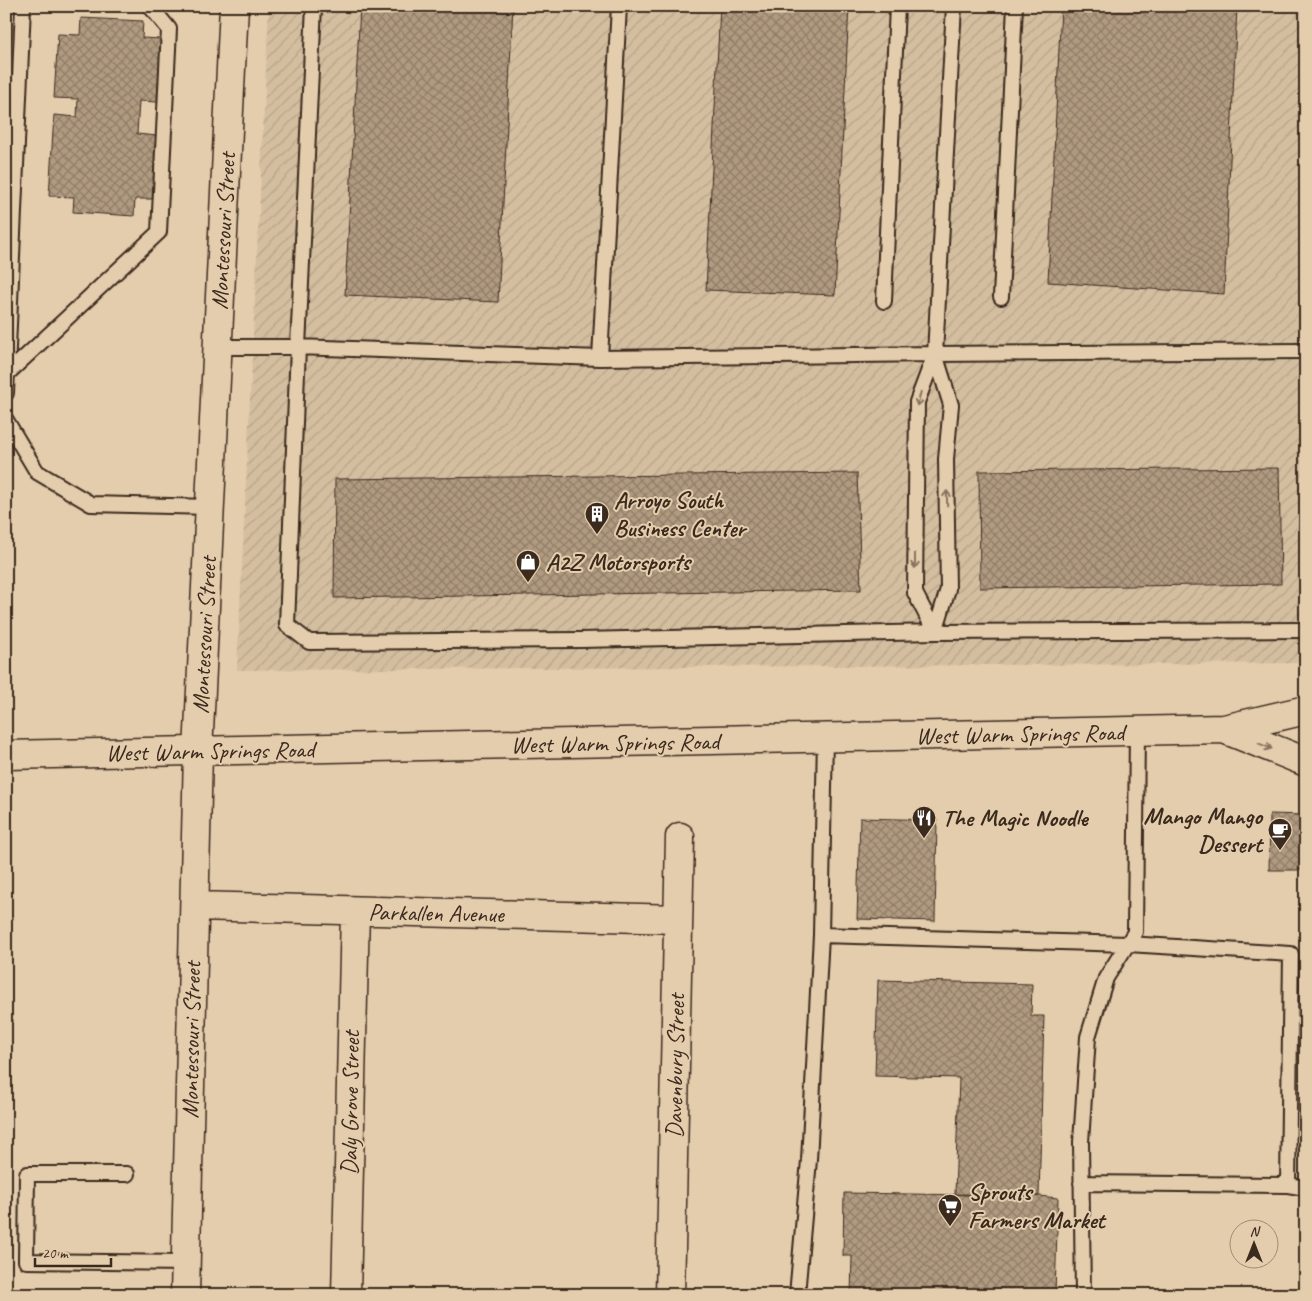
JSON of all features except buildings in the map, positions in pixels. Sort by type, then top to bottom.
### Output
[{"type":"street","name":"Montessouri Street","points":[[185,1295],[198,752],[234,6]]},
{"type":"street","name":"West Warm Springs Road","points":[[6,755],[1224,729],[1306,710]]},
{"type":"street","name":"West Warm Springs Road","points":[[1224,729],[1306,762]]},
{"type":"street","name":"Davenbury Street","points":[[670,1295],[680,837]]},
{"type":"street","name":"Parkallen Avenue","points":[[195,906],[678,919]]},
{"type":"street","name":"Daly Grove Street","points":[[346,1295],[354,911]]},
{"type":"lane","points":[[6,393],[22,6]]},
{"type":"lane","points":[[7,374],[159,232],[169,29],[150,6]]},
{"type":"lane","points":[[314,6],[287,625],[309,642],[581,640],[935,632],[1306,630]]},
{"type":"lane","points":[[600,358],[619,6]]},
{"type":"lane","points":[[884,300],[897,6]]},
{"type":"lane","points":[[935,632],[915,593],[916,402],[935,354],[954,6]]},
{"type":"lane","points":[[1001,297],[1015,6]]},
{"type":"lane","points":[[218,347],[298,347],[600,358],[1306,351]]},
{"type":"lane","points":[[935,354],[951,405],[946,459],[948,589],[935,632]]},
{"type":"lane","points":[[6,420],[37,472],[91,504],[210,507]]},
{"type":"lane","points":[[1083,1295],[1081,1142],[1088,1037],[1106,978],[1135,932],[1136,731]]},
{"type":"lane","points":[[798,1295],[809,1160],[821,935],[825,738]]},
{"type":"lane","points":[[821,935],[1128,944],[1291,954],[1288,1185]]},
{"type":"lane","points":[[127,1174],[27,1174],[26,1262],[186,1263]]},
{"type":"lane","points":[[1081,1183],[1288,1185],[1306,1188]]},
{"type":"shaded area","points":[[269,6],[1306,6],[1306,663],[237,670]]},
{"type":"place","name":"Arroyo South Business Center","points":[[597,535]]},
{"type":"place","name":"A2Z Motorsports","points":[[528,583]]},
{"type":"place","name":"The Magic Noodle","points":[[924,839]]},
{"type":"place","name":"Mango Mango Dessert","points":[[1280,851]]},
{"type":"place","name":"Sprouts Farmers Market","points":[[950,1227]]}]
